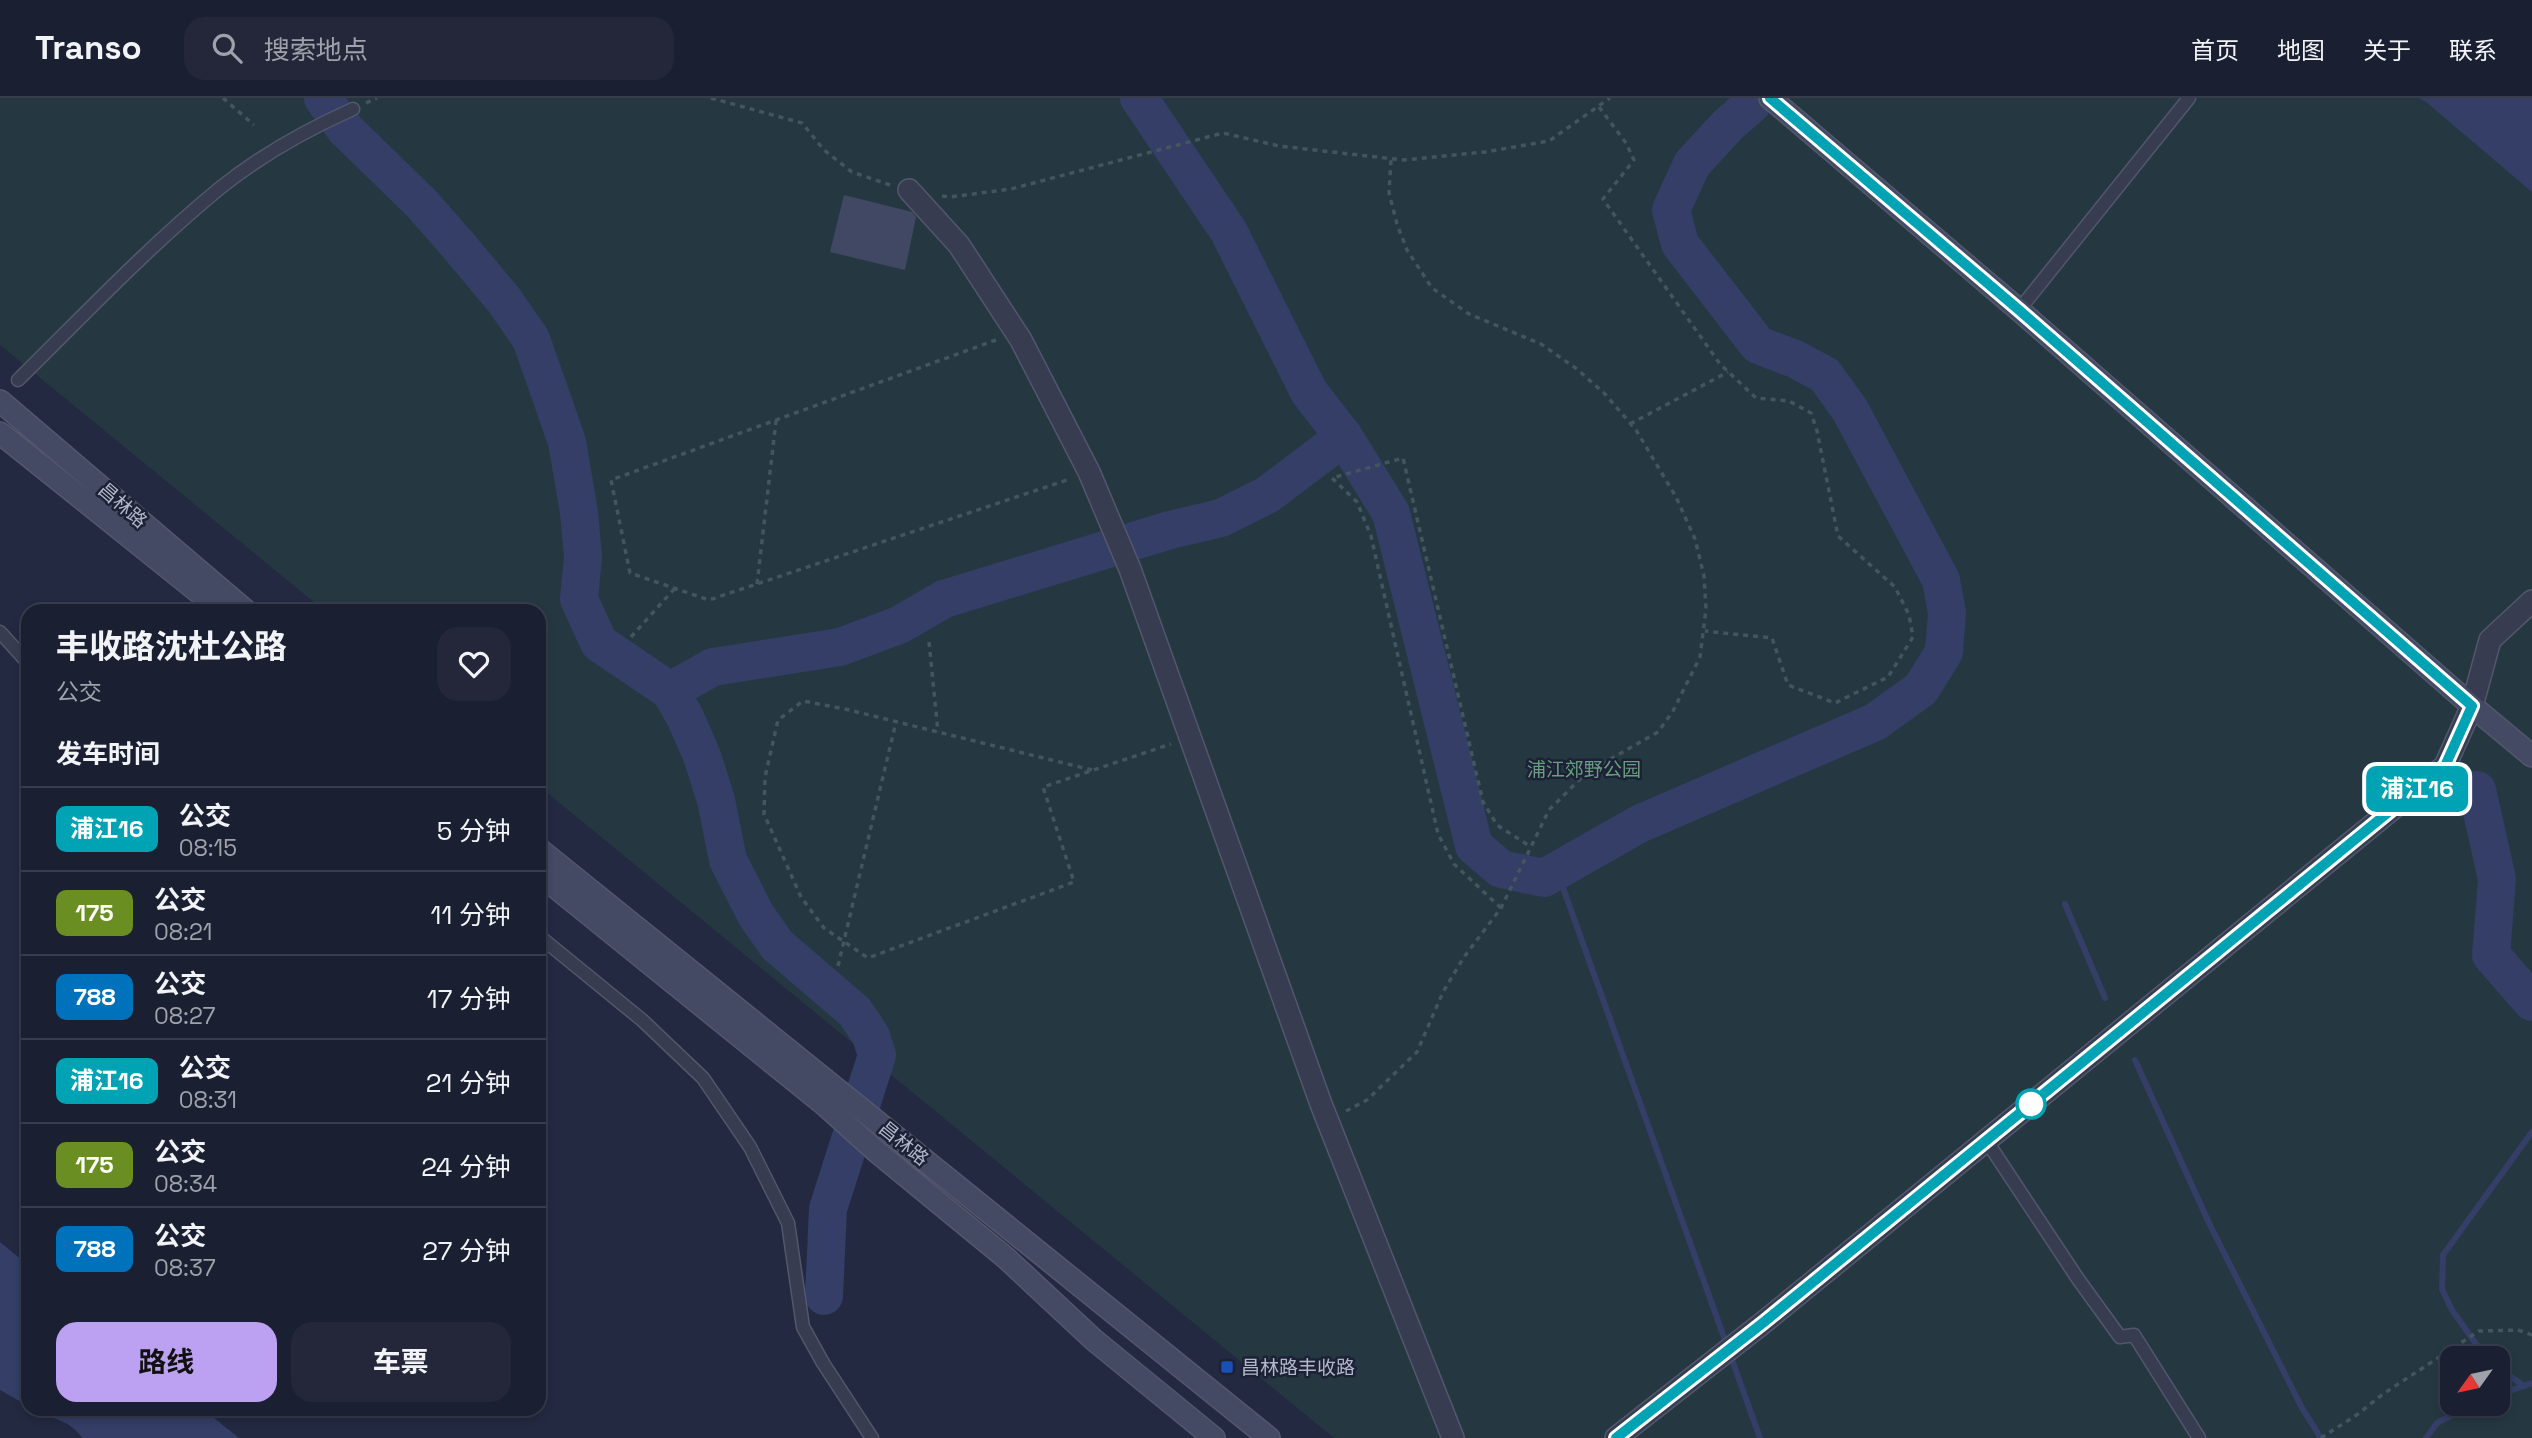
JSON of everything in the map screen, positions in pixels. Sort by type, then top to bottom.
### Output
[{"type":"street","points":[[1770,98],[2019,310],[2532,756]]},
{"type":"street","points":[[909,190],[959,245],[1016,333],[1089,472],[1130,569],[1327,1120],[1453,1438]]},
{"type":"street","name":"昌林路","points":[[0,401],[238,604]]},
{"type":"street","name":"昌林路","points":[[0,433],[213,604]]},
{"type":"street","points":[[1616,1438],[1727,1351],[2445,766],[2472,706],[2490,640],[2532,601]]},
{"type":"street","name":"昌林路","points":[[546,855],[830,1096],[877,1152],[1006,1258],[1094,1340],[1214,1438]]},
{"type":"street","name":"昌林路","points":[[546,879],[830,1096],[889,1131],[1269,1438]]},
{"type":"lane","points":[[2019,310],[2189,98]]},
{"type":"lane","points":[[18,380],[165,236],[221,187],[263,157],[322,123],[353,109]]},
{"type":"lane","points":[[0,632],[21,655]]},
{"type":"lane","points":[[546,942],[642,1020],[703,1078],[750,1147],[788,1223],[803,1326],[823,1363],[872,1438]]},
{"type":"lane","points":[[1986,1140],[2119,1336],[2134,1335],[2199,1438]]},
{"type":"path","points":[[223,98],[254,125]]},
{"type":"path","points":[[711,98],[803,123],[824,150],[852,172],[892,186],[950,197],[1011,190],[1223,133],[1279,146],[1403,160],[1485,152],[1549,141],[1610,98]]},
{"type":"path","points":[[731,98],[733,104]]},
{"type":"path","points":[[1598,107],[1626,143],[1634,160],[1603,199],[1699,336],[1728,372],[1756,398],[1789,401],[1811,413],[1838,536],[1895,587],[1909,615],[1913,637],[1888,677],[1835,703],[1788,685],[1772,638],[1705,631]]},
{"type":"path","points":[[1327,1120],[1367,1100],[1417,1052],[1464,957],[1502,907],[1549,810],[1587,773],[1658,732],[1686,689],[1700,657],[1705,631],[1704,576],[1695,540],[1676,497],[1630,424],[1595,386],[1541,344],[1469,314],[1432,288],[1407,250],[1397,223],[1389,193],[1391,159]]},
{"type":"path","points":[[1016,333],[611,480],[630,573],[709,600],[1089,472]]},
{"type":"path","points":[[1630,424],[1728,372]]},
{"type":"path","points":[[757,584],[776,421]]},
{"type":"path","points":[[1502,907],[1454,864],[1438,834],[1371,536],[1357,502],[1332,478],[1403,458],[1483,802],[1497,825],[1531,847]]},
{"type":"path","points":[[631,637],[675,588]]},
{"type":"path","points":[[929,642],[938,732]]},
{"type":"path","points":[[1092,770],[803,701],[778,720],[765,777],[764,814],[800,897],[824,928],[868,958],[1074,883],[1043,787],[1189,738]]},
{"type":"path","points":[[838,966],[896,722]]},
{"type":"path","points":[[2321,1438],[2479,1331],[2518,1330],[2532,1335]]},
{"type":"green space","name":"浦江郊野公园","points":[[0,98],[2532,98],[2532,1438],[1334,1438],[546,792],[546,604],[316,604],[0,345]]},
{"type":"water","points":[[2419,98],[2532,98],[2532,192],[2425,101]]},
{"type":"water","points":[[0,1242],[21,1259],[21,1402],[0,1390]]},
{"type":"water","points":[[49,1416],[212,1416],[239,1438],[82,1438],[66,1423]]},
{"type":"building","points":[[844,195],[912,212],[916,217],[905,270],[830,252]]},
{"type":"waterway","points":[[323,98],[345,129],[422,204],[458,245],[504,300],[531,339],[567,442],[579,512],[583,557],[579,599],[599,643],[670,691],[702,756],[716,800],[728,860],[756,915],[777,945],[855,1012],[871,1036],[877,1055],[828,1209],[824,1296]]},
{"type":"waterway","points":[[1139,98],[1229,232],[1309,392],[1344,437],[1391,513],[1474,846],[1501,869],[1544,878],[1639,824],[1875,722],[1921,689],[1944,652],[1947,613],[1941,580],[1850,410],[1825,375],[1795,359],[1758,345],[1680,244],[1671,210],[1692,164],[1728,125],[1752,104]]},
{"type":"waterway","points":[[670,691],[713,667],[840,647],[899,625],[944,599],[1170,530],[1221,518],[1267,495],[1344,437]]},
{"type":"waterway","points":[[2477,790],[2497,879],[2491,955],[2532,1002]]},
{"type":"waterway","points":[[1557,871],[1760,1438]]},
{"type":"waterway","points":[[2065,904],[2105,998]]},
{"type":"waterway","points":[[2135,1060],[2210,1225],[2302,1408],[2321,1438]]},
{"type":"waterway","points":[[2478,1346],[2452,1310],[2442,1289],[2443,1255],[2532,1132]]},
{"type":"waterway","points":[[2510,1376],[2524,1386]]},
{"type":"waterway","points":[[2510,1391],[2532,1383]]},
{"type":"waterway","points":[[2426,1438],[2437,1423],[2450,1416]]},
{"type":"bus line","name":"浦江16","points":[[1616,1438],[1764,1322],[2445,766],[2472,706],[2019,310],[1770,98]]},
{"type":"place","name":"昌林路丰收路","points":[[1227,1367]]}]
